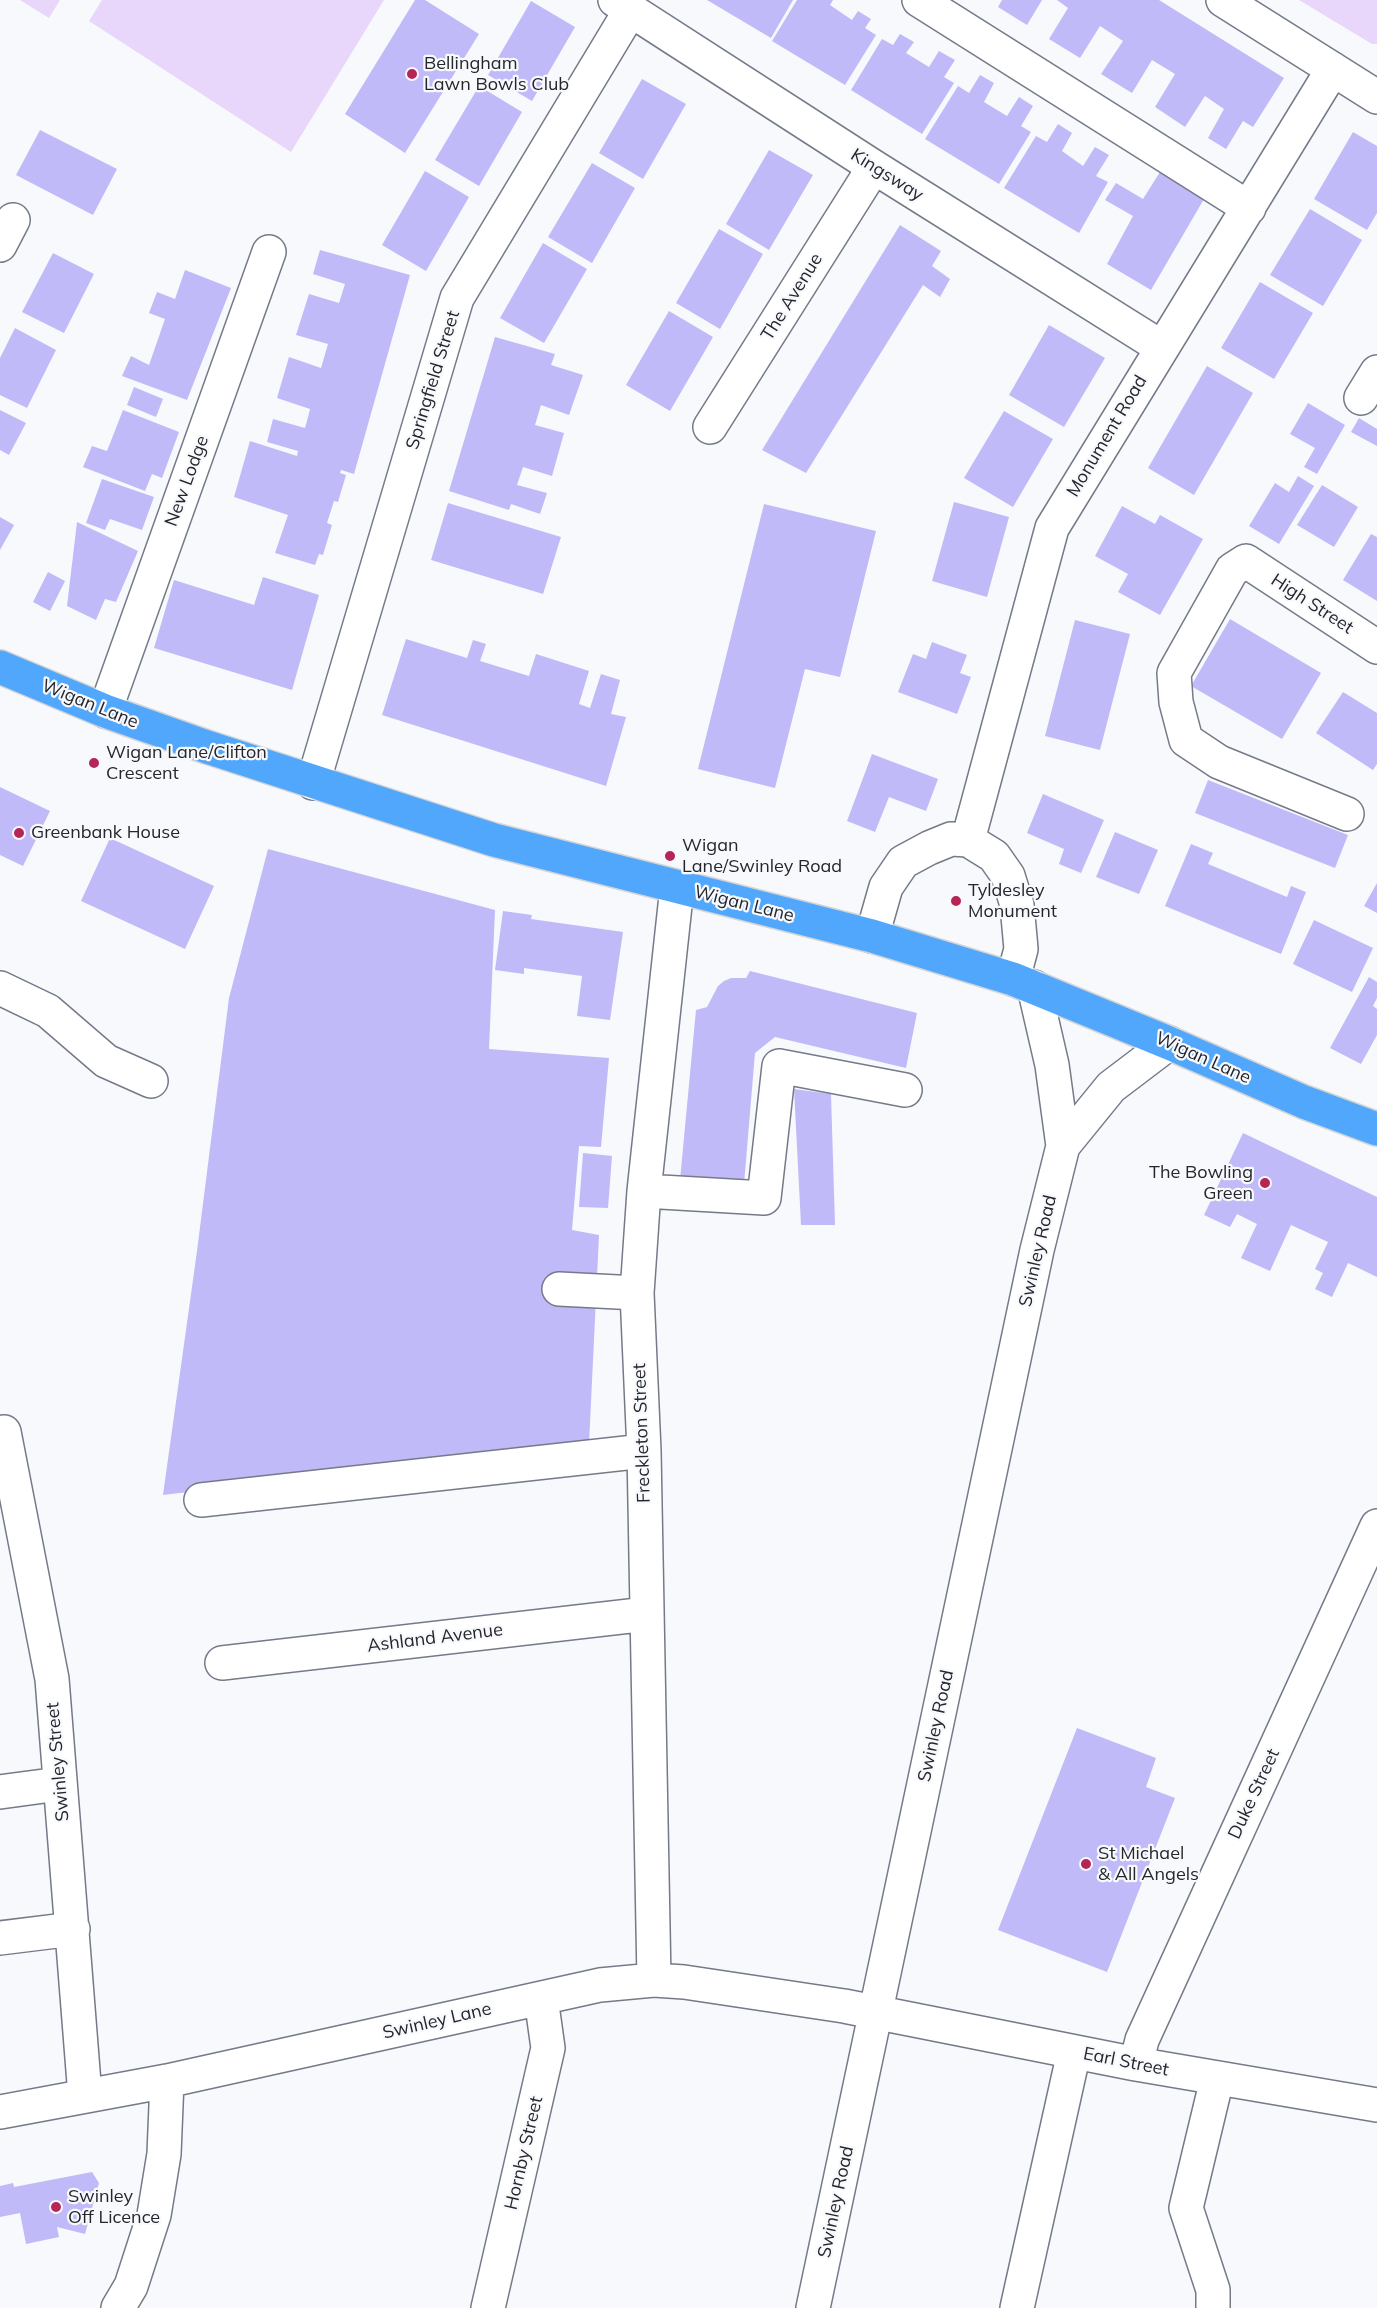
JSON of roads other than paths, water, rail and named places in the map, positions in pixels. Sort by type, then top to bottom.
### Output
[{"type":"highway","name":"Wigan Lane","points":[[0,668],[105,711],[314,783],[494,840],[872,936],[1023,983],[1169,1043],[1296,1099],[1377,1129]]},
{"type":"street","points":[[919,0],[1249,208]]},
{"type":"street","points":[[1223,0],[1377,97]]},
{"type":"street","name":"Kingsway","points":[[623,5],[874,167],[1161,347]]},
{"type":"street","name":"Springfield Street","points":[[314,783],[457,298],[623,5]]},
{"type":"street","name":"Monument Road","points":[[968,840],[1052,528],[1333,69]]},
{"type":"street","name":"The Avenue","points":[[710,427],[874,167]]},
{"type":"street","name":"New Lodge","points":[[105,711],[269,252]]},
{"type":"street","name":"High Street","points":[[1347,814],[1219,762],[1186,740],[1176,702],[1174,673],[1232,570],[1246,561],[1377,647]]},
{"type":"street","points":[[872,936],[886,887],[903,862],[951,839],[968,840],[994,856],[1008,876],[1017,905],[1023,983]]},
{"type":"street","name":"Freckleton Street","points":[[654,1980],[644,1451],[637,1293],[644,1191],[677,887]]},
{"type":"street","name":"Swinley Road","points":[[813,2308],[1037,1250],[1063,1146],[1052,1065],[1023,983]]},
{"type":"street","points":[[0,988],[48,1011],[106,1061],[151,1081]]},
{"type":"street","name":"Swinley Road","points":[[1063,1146],[1111,1087],[1169,1043]]},
{"type":"street","points":[[644,1191],[764,1198],[779,1066],[905,1090]]},
{"type":"street","points":[[559,1289],[637,1293]]},
{"type":"street","name":"Swinley Street","points":[[4,1432],[51,1679],[85,2096]]},
{"type":"street","points":[[201,1500],[644,1451]]},
{"type":"street","name":"Duke Street","points":[[1136,2064],[1142,2040],[1377,1526]]},
{"type":"street","name":"Ashland Avenue","points":[[222,1663],[647,1614]]},
{"type":"street","points":[[0,1792],[59,1784]]},
{"type":"street","points":[[0,1938],[73,1929]]},
{"type":"street","name":"Swinley Lane","points":[[0,2112],[167,2081],[600,1985],[654,1980],[684,1982],[844,2006],[876,2013]]},
{"type":"street","name":"Hornby Street","points":[[488,2308],[548,2048],[541,1998]]},
{"type":"street","name":"Earl Street","points":[[876,2013],[1217,2079],[1377,2105]]},
{"type":"street","points":[[1017,2308],[1074,2052]]},
{"type":"street","points":[[1214,2308],[1213,2290],[1186,2208],[1217,2079]]},
{"type":"street","points":[[118,2308],[131,2286],[154,2215],[164,2154],[167,2081]]},
{"type":"place","name":"Bellingham Lawn Bowls Club","points":[[412,74]]},
{"type":"place","name":"Wigan Lane/Clifton Crescent","points":[[94,763]]},
{"type":"place","name":"Greenbank House","points":[[19,833]]},
{"type":"place","name":"Wigan Lane/Swinley Road","points":[[670,856]]},
{"type":"place","name":"Tyldesley Monument","points":[[956,901]]},
{"type":"place","name":"The Bowling Green","points":[[1265,1183]]},
{"type":"place","name":"St Michael & All Angels","points":[[1086,1864]]},
{"type":"place","name":"Swinley Off Licence","points":[[56,2207]]}]
